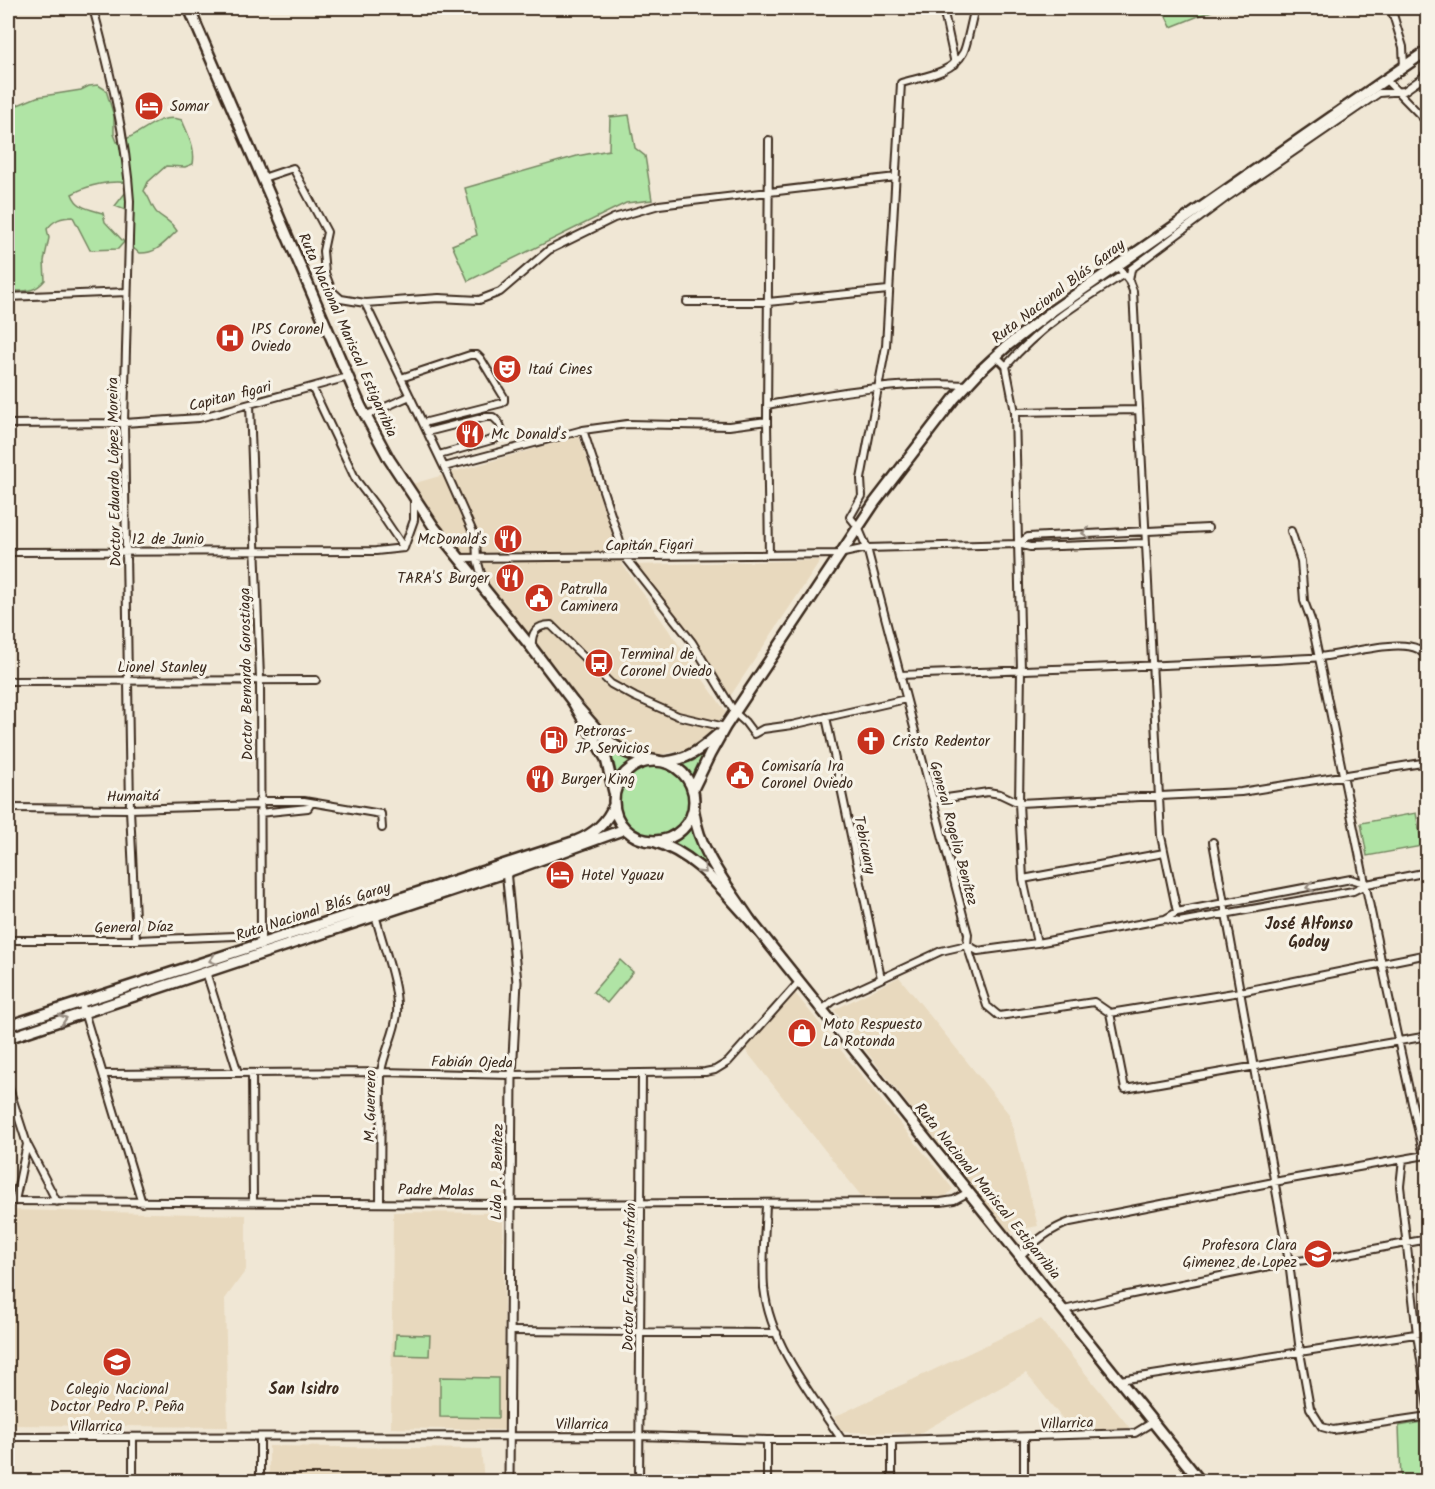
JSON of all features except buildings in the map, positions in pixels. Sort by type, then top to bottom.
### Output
[{"type":"main road","name":"Ruta Nacional Mariscal Estigarribia","points":[[189,8],[365,416],[388,459],[414,500],[458,558],[573,702]]},
{"type":"main road","name":"Ruta Nacional Blás Garay","points":[[693,789],[725,727],[839,554],[875,502],[967,385],[996,356],[1052,310],[1428,50]]},
{"type":"main road","points":[[573,702],[601,734],[616,747],[632,757],[661,761],[680,770],[688,778],[693,789],[696,828],[702,845],[750,920]]},
{"type":"main road","points":[[573,702],[606,759],[612,779],[614,800],[620,822],[625,829],[633,836],[670,847],[688,857],[750,920]]},
{"type":"main road","name":"Ruta Nacional Blás Garay","points":[[661,761],[679,760],[698,752],[725,727]]},
{"type":"main road","points":[[614,800],[618,784],[630,770],[646,762],[661,761]]},
{"type":"main road","name":"Ruta Nacional Blás Garay","points":[[506,868],[584,838],[605,821],[614,800]]},
{"type":"main road","points":[[653,842],[674,837],[690,821],[694,811]]},
{"type":"main road","name":"Ruta Nacional Blás Garay","points":[[8,1026],[262,944],[374,912],[625,829]]},
{"type":"main road","name":"Ruta Nacional Mariscal Estigarribia","points":[[750,920],[1202,1482]]},
{"type":"main road","name":"Ruta Nacional Blás Garay","points":[[8,1037],[206,972],[262,944]]},
{"type":"street","name":"Doctor Eduardo López Moreira","points":[[93,8],[109,66],[128,172],[130,201],[124,423],[130,809],[136,940]]},
{"type":"street","points":[[943,8],[955,64]]},
{"type":"street","points":[[858,527],[850,517],[862,496],[861,479],[886,346],[901,83],[936,73],[955,64],[964,52],[975,8]]},
{"type":"street","points":[[1391,8],[1402,47],[1404,66]]},
{"type":"street","points":[[1129,281],[1131,269],[1226,198],[1379,93],[1404,91],[1428,71]]},
{"type":"street","points":[[1385,79],[1428,123]]},
{"type":"street","points":[[769,140],[767,405],[769,555]]},
{"type":"street","points":[[263,178],[293,168],[327,232],[323,251],[325,273],[332,291],[341,299],[365,303],[439,298],[479,300],[500,292],[549,250],[614,218],[658,205],[896,177]]},
{"type":"street","points":[[1117,265],[1129,281],[1133,291],[1161,836],[1177,912]]},
{"type":"street","points":[[1006,366],[1021,348],[1063,313],[1124,274]]},
{"type":"street","points":[[687,302],[768,302],[888,290]]},
{"type":"street","points":[[8,297],[127,292]]},
{"type":"street","points":[[365,303],[439,455],[476,539],[477,558],[487,593]]},
{"type":"street","points":[[401,378],[470,355],[477,355],[504,397],[502,403],[423,423]]},
{"type":"street","points":[[996,356],[1006,366],[1015,412],[1021,670],[1019,803],[1023,879],[1037,943]]},
{"type":"street","name":"Capitan figari","points":[[8,424],[124,423],[198,418],[348,377]]},
{"type":"street","points":[[767,405],[878,386],[936,383],[967,385]]},
{"type":"street","points":[[312,387],[356,480],[404,548]]},
{"type":"street","points":[[365,416],[410,396]]},
{"type":"street","name":"Doctor Bernardo Gorostiaga","points":[[250,404],[260,679],[259,806],[262,944]]},
{"type":"street","points":[[1015,412],[1139,410]]},
{"type":"street","points":[[427,432],[486,417],[494,417],[499,422],[502,429],[501,435],[495,439],[439,455]]},
{"type":"street","points":[[444,467],[583,430],[627,424],[729,426],[767,421]]},
{"type":"street","points":[[583,430],[625,557],[692,642],[735,713],[754,734],[763,729],[906,699]]},
{"type":"street","points":[[404,548],[414,520],[414,500]]},
{"type":"street","name":"General Rogelio Benítez","points":[[858,527],[867,548],[968,934],[967,945],[987,1006],[999,1016],[1094,1002],[1110,1013]]},
{"type":"street","points":[[1018,544],[1028,537],[1208,528]]},
{"type":"street","points":[[1021,1255],[1044,1235],[1070,1222],[1426,1155],[1398,1041],[1311,620],[1304,601],[1301,561],[1291,531]]},
{"type":"street","points":[[1018,544],[1030,547],[1145,543]]},
{"type":"street","name":"Capitán Figari","points":[[458,558],[839,554],[867,548],[1018,544]]},
{"type":"street","name":"12 de Junio","points":[[8,552],[376,551],[404,548]]},
{"type":"street","points":[[532,648],[531,638],[535,630],[543,625],[551,625],[584,660],[611,684],[678,716],[725,727]]},
{"type":"street","points":[[900,675],[1153,667],[1319,658],[1400,645],[1419,649],[1428,658]]},
{"type":"street","name":"Lionel Stanley","points":[[8,681],[316,680]]},
{"type":"street","name":"Tebicuary","points":[[826,717],[881,978]]},
{"type":"street","points":[[933,800],[988,792],[1000,794],[1019,803],[1240,792],[1428,762]]},
{"type":"street","points":[[259,806],[308,808],[311,803]]},
{"type":"street","points":[[259,806],[311,803],[381,814],[382,828]]},
{"type":"street","name":"Humaitá","points":[[8,808],[130,809],[259,806]]},
{"type":"street","points":[[1214,842],[1289,1262],[1300,1352],[1310,1408],[1322,1427],[1332,1430],[1428,1416]]},
{"type":"street","points":[[1023,879],[1164,853]]},
{"type":"street","name":"Lida P. Benítez","points":[[506,868],[517,982],[512,1075],[509,1482]]},
{"type":"street","points":[[1165,919],[1179,922],[1227,914],[1353,891],[1367,884],[1428,872]]},
{"type":"street","points":[[823,1009],[833,1001],[941,951],[967,945],[978,951],[1037,943],[1165,919],[1177,912],[1351,879],[1367,884]]},
{"type":"street","name":"M. Guerrero","points":[[374,912],[395,989],[397,1005],[396,1017],[381,1072],[380,1202]]},
{"type":"street","name":"General Díaz","points":[[8,940],[136,940],[262,944]]},
{"type":"street","points":[[1428,954],[1240,992],[1110,1013],[1125,1089],[1428,1036]]},
{"type":"street","points":[[206,972],[238,1073]]},
{"type":"street","name":"Fabián Ojeda","points":[[104,1074],[381,1072],[512,1075],[705,1072],[715,1070],[728,1062],[800,981]]},
{"type":"street","points":[[81,1002],[142,1203]]},
{"type":"street","points":[[252,1073],[253,1202]]},
{"type":"street","name":"Doctor Facundo Insfrán","points":[[639,1482],[642,1073]]},
{"type":"street","points":[[8,1085],[27,1144],[57,1202]]},
{"type":"street","points":[[15,1201],[27,1144]]},
{"type":"street","points":[[1403,1159],[1400,1186],[1417,1334],[1428,1406]]},
{"type":"street","name":"Padre Molas","points":[[8,1201],[766,1204],[941,1202],[954,1200],[969,1192]]},
{"type":"street","points":[[766,1204],[764,1287],[769,1314],[792,1363],[842,1440]]},
{"type":"street","points":[[1064,1311],[1123,1296],[1289,1262],[1331,1257],[1428,1239]]},
{"type":"street","points":[[510,1331],[777,1333]]},
{"type":"street","points":[[1120,1380],[1428,1332]]},
{"type":"street","name":"Villarrica","points":[[8,1437],[639,1436],[767,1440],[892,1440],[1135,1433],[1153,1422]]},
{"type":"street","points":[[1024,1437],[1024,1482]]},
{"type":"street","points":[[133,1438],[133,1482]]},
{"type":"street","points":[[260,1438],[260,1482]]},
{"type":"street","points":[[767,1440],[767,1482]]},
{"type":"street","points":[[892,1440],[892,1482]]},
{"type":"shaded area","points":[[579,436],[623,565],[726,712],[710,732],[688,749],[659,755],[632,750],[613,739],[468,564],[412,484]]},
{"type":"shaded area","points":[[821,560],[729,698],[634,565]]},
{"type":"shaded area","points":[[899,977],[1009,1114],[1038,1226],[1008,1232],[834,1010]]},
{"type":"shaded area","points":[[795,993],[953,1189],[943,1199],[862,1197],[743,1047]]},
{"type":"shaded area","name":"Colegio Nacional Doctor Pedro P. Peña","points":[[8,1210],[246,1215],[246,1270],[225,1299],[228,1427],[8,1425]]},
{"type":"shaded area","points":[[393,1212],[503,1213],[505,1430],[391,1428]]},
{"type":"shaded area","points":[[1041,1319],[1130,1428],[1073,1432],[1026,1373],[920,1433],[842,1432],[834,1417]]},
{"type":"shaded area","points":[[269,1446],[481,1449],[484,1481],[269,1481]]},
{"type":"green space","points":[[1162,8],[1219,8],[1171,27]]},
{"type":"green space","points":[[98,85],[106,90],[114,116],[114,134],[117,142],[164,119],[182,120],[192,147],[193,164],[185,167],[166,166],[148,182],[144,191],[155,211],[177,231],[151,252],[139,253],[132,247],[132,229],[128,211],[115,206],[126,192],[128,183],[107,183],[85,188],[72,194],[74,199],[84,207],[103,213],[105,222],[124,242],[118,249],[90,250],[73,217],[58,220],[47,229],[49,238],[44,261],[45,280],[34,289],[12,291],[8,285],[8,109],[37,97]]},
{"type":"green space","points":[[629,115],[635,148],[645,156],[652,200],[626,203],[468,281],[452,245],[477,235],[465,188],[577,156],[609,150],[610,117]]},
{"type":"green space","points":[[599,738],[614,752],[634,761],[624,767],[617,777],[614,763]]},
{"type":"green space","points":[[707,751],[693,777],[688,769],[680,764],[693,761]]},
{"type":"green space","points":[[654,766],[667,769],[679,776],[686,788],[689,801],[686,814],[679,826],[667,833],[654,836],[641,833],[629,826],[622,814],[619,801],[622,788],[629,776],[641,769]]},
{"type":"green space","points":[[1416,813],[1422,846],[1367,856],[1361,823]]},
{"type":"green space","points":[[689,827],[722,884],[684,849],[669,842],[680,839]]},
{"type":"green space","points":[[620,960],[633,972],[607,1003],[593,992]]},
{"type":"green space","points":[[396,1334],[430,1335],[429,1356],[395,1355]]},
{"type":"green space","points":[[440,1377],[498,1378],[498,1418],[440,1417]]},
{"type":"green space","points":[[1427,1421],[1427,1481],[1401,1481],[1399,1426]]},
{"type":"place","name":"Somar","points":[[149,106]]},
{"type":"place","name":"IPS Coronel Oviedo","points":[[230,338]]},
{"type":"place","name":"Itaú Cines","points":[[507,369]]},
{"type":"place","name":"Mc Donald's","points":[[470,434]]},
{"type":"place","name":"McDonald's","points":[[508,539]]},
{"type":"place","name":"TARA'S Burger","points":[[510,578]]},
{"type":"place","name":"Patrulla Caminera","points":[[539,598]]},
{"type":"place","name":"Terminal de Coronel Oviedo","points":[[599,663]]},
{"type":"place","name":"Petroras- JP Servicios","points":[[554,740]]},
{"type":"place","name":"Cristo Redentor","points":[[871,741]]},
{"type":"place","name":"Comisaría 1ra Coronel Oviedo","points":[[740,775]]},
{"type":"place","name":"Burger King","points":[[540,779]]},
{"type":"place","name":"Hotel Yguazu","points":[[560,875]]},
{"type":"place","name":"Moto Respuesto La Rotonda","points":[[802,1033]]},
{"type":"place","name":"Profesora Clara Gimenez de Lopez","points":[[1318,1254]]},
{"type":"place","name":"Colegio Nacional Doctor Pedro P. Peña","points":[[117,1362]]},
{"type":"district","name":"José Alfonso Godoy","points":[[1309,932]]},
{"type":"district","name":"San Isidro","points":[[304,1388]]}]
